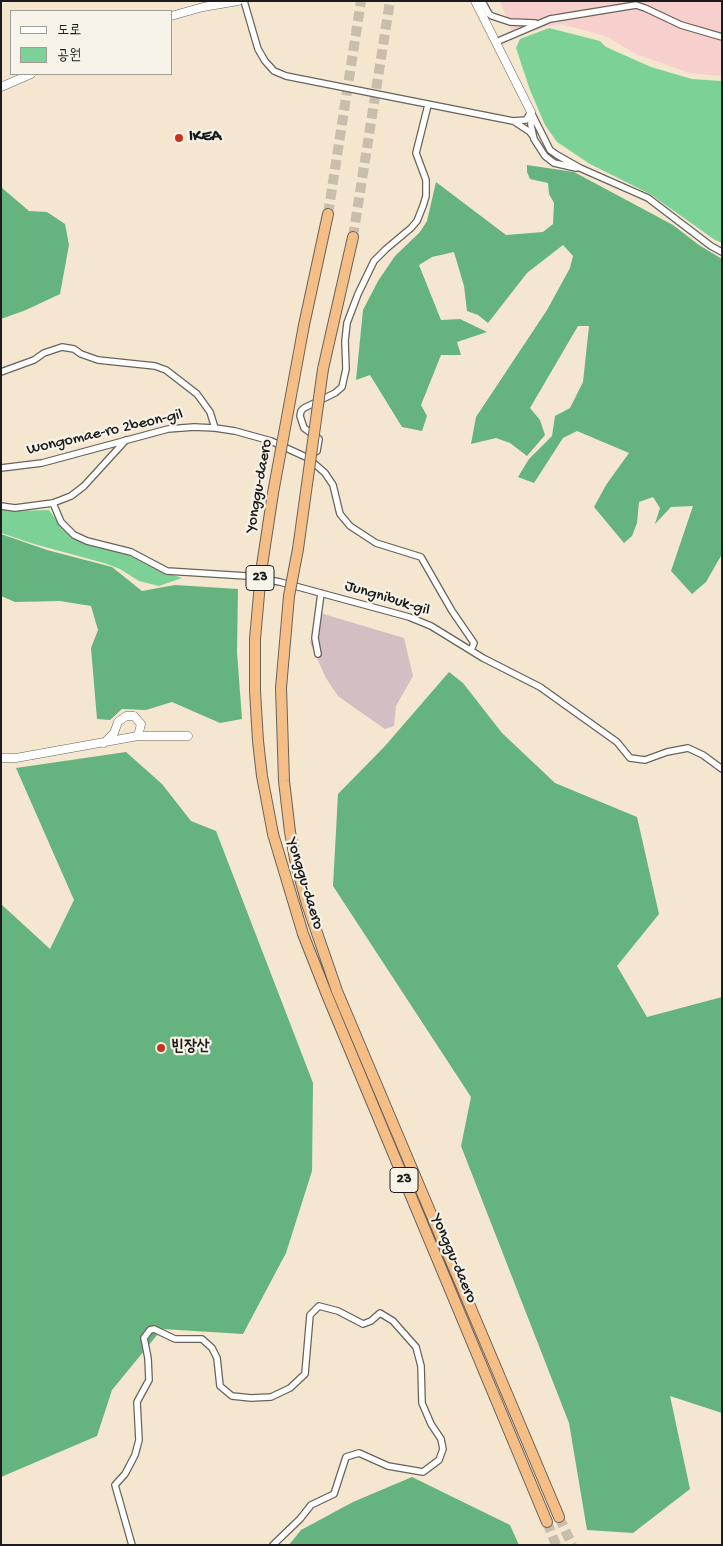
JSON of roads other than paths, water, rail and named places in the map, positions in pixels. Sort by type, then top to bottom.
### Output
[{"type":"highway","name":"Yonggu-daero","points":[[328,214],[304,325],[261,572],[255,639],[255,691],[262,776],[273,834],[290,896],[323,986],[547,1522]]},
{"type":"highway","name":"Yonggu-daero","points":[[354,237],[323,369],[298,549],[289,596],[280,688],[284,782],[290,832],[308,904],[337,991],[559,1517]]},
{"type":"street","points":[[172,16],[203,7],[238,1]]},
{"type":"street","points":[[244,1],[258,49],[274,71],[301,80],[513,121],[526,120],[531,112]]},
{"type":"street","points":[[476,1],[550,150],[580,168],[648,198],[711,246],[722,252]]},
{"type":"street","points":[[482,1],[489,14],[503,20],[539,23]]},
{"type":"street","points":[[496,42],[539,23],[636,5],[682,25],[722,37]]},
{"type":"street","points":[[1,86],[29,75]]},
{"type":"street","points":[[308,458],[317,451],[319,438],[304,428],[300,416],[301,411],[335,393],[342,386],[346,369],[346,324],[358,294],[374,261],[386,248],[411,228],[417,221],[423,206],[426,196],[426,180],[416,153],[428,105]]},
{"type":"street","points":[[531,112],[534,139]]},
{"type":"street","points":[[513,121],[530,132],[548,160],[580,168]]},
{"type":"street","points":[[1,372],[62,347],[74,349],[98,360],[155,366],[166,370],[197,394],[210,412],[215,428]]},
{"type":"street","name":"Wongomae-ro 2beon-gil","points":[[1,468],[42,463],[168,429],[215,428],[235,431],[271,441],[308,458],[325,473],[333,485],[340,514],[350,526],[376,543],[421,557],[452,611],[474,642],[471,650]]},
{"type":"street","points":[[1,506],[15,508],[53,503],[77,492],[126,440]]},
{"type":"street","name":"Jungnibuk-gil","points":[[53,503],[61,522],[74,535],[87,541],[131,552],[167,571],[247,576],[280,582],[410,617],[438,630],[540,687],[617,742],[630,758],[645,760],[668,752],[688,748],[703,755],[722,769]]},
{"type":"street","points":[[318,654],[314,638],[321,593]]},
{"type":"street","points":[[104,743],[114,733],[118,722],[126,716],[134,716],[141,724],[138,736]]},
{"type":"street","points":[[1,758],[16,758],[138,736],[188,736]]},
{"type":"street","points":[[132,1545],[115,1485],[125,1474],[135,1455],[139,1440],[137,1402],[149,1380],[148,1358],[144,1338],[150,1330],[154,1329],[175,1339],[202,1340],[212,1348],[217,1358],[220,1386],[232,1396],[251,1398],[271,1397],[290,1388],[305,1374],[310,1315],[319,1306],[338,1311],[364,1324],[380,1313],[393,1321],[416,1347],[421,1366],[422,1403],[431,1424],[441,1439],[443,1449],[439,1460],[423,1472],[388,1466],[359,1453],[346,1457],[334,1494],[311,1505],[300,1519],[273,1545]]},
{"type":"tunnel","points":[[328,214],[361,1]]},
{"type":"tunnel","points":[[353,237],[390,1]]},
{"type":"tunnel","points":[[559,1517],[572,1545]]},
{"type":"tunnel","points":[[547,1522],[556,1545]]},
{"type":"place","name":"IKEA","points":[[179,138]]},
{"type":"place","name":"빈장산","points":[[161,1048]]}]
